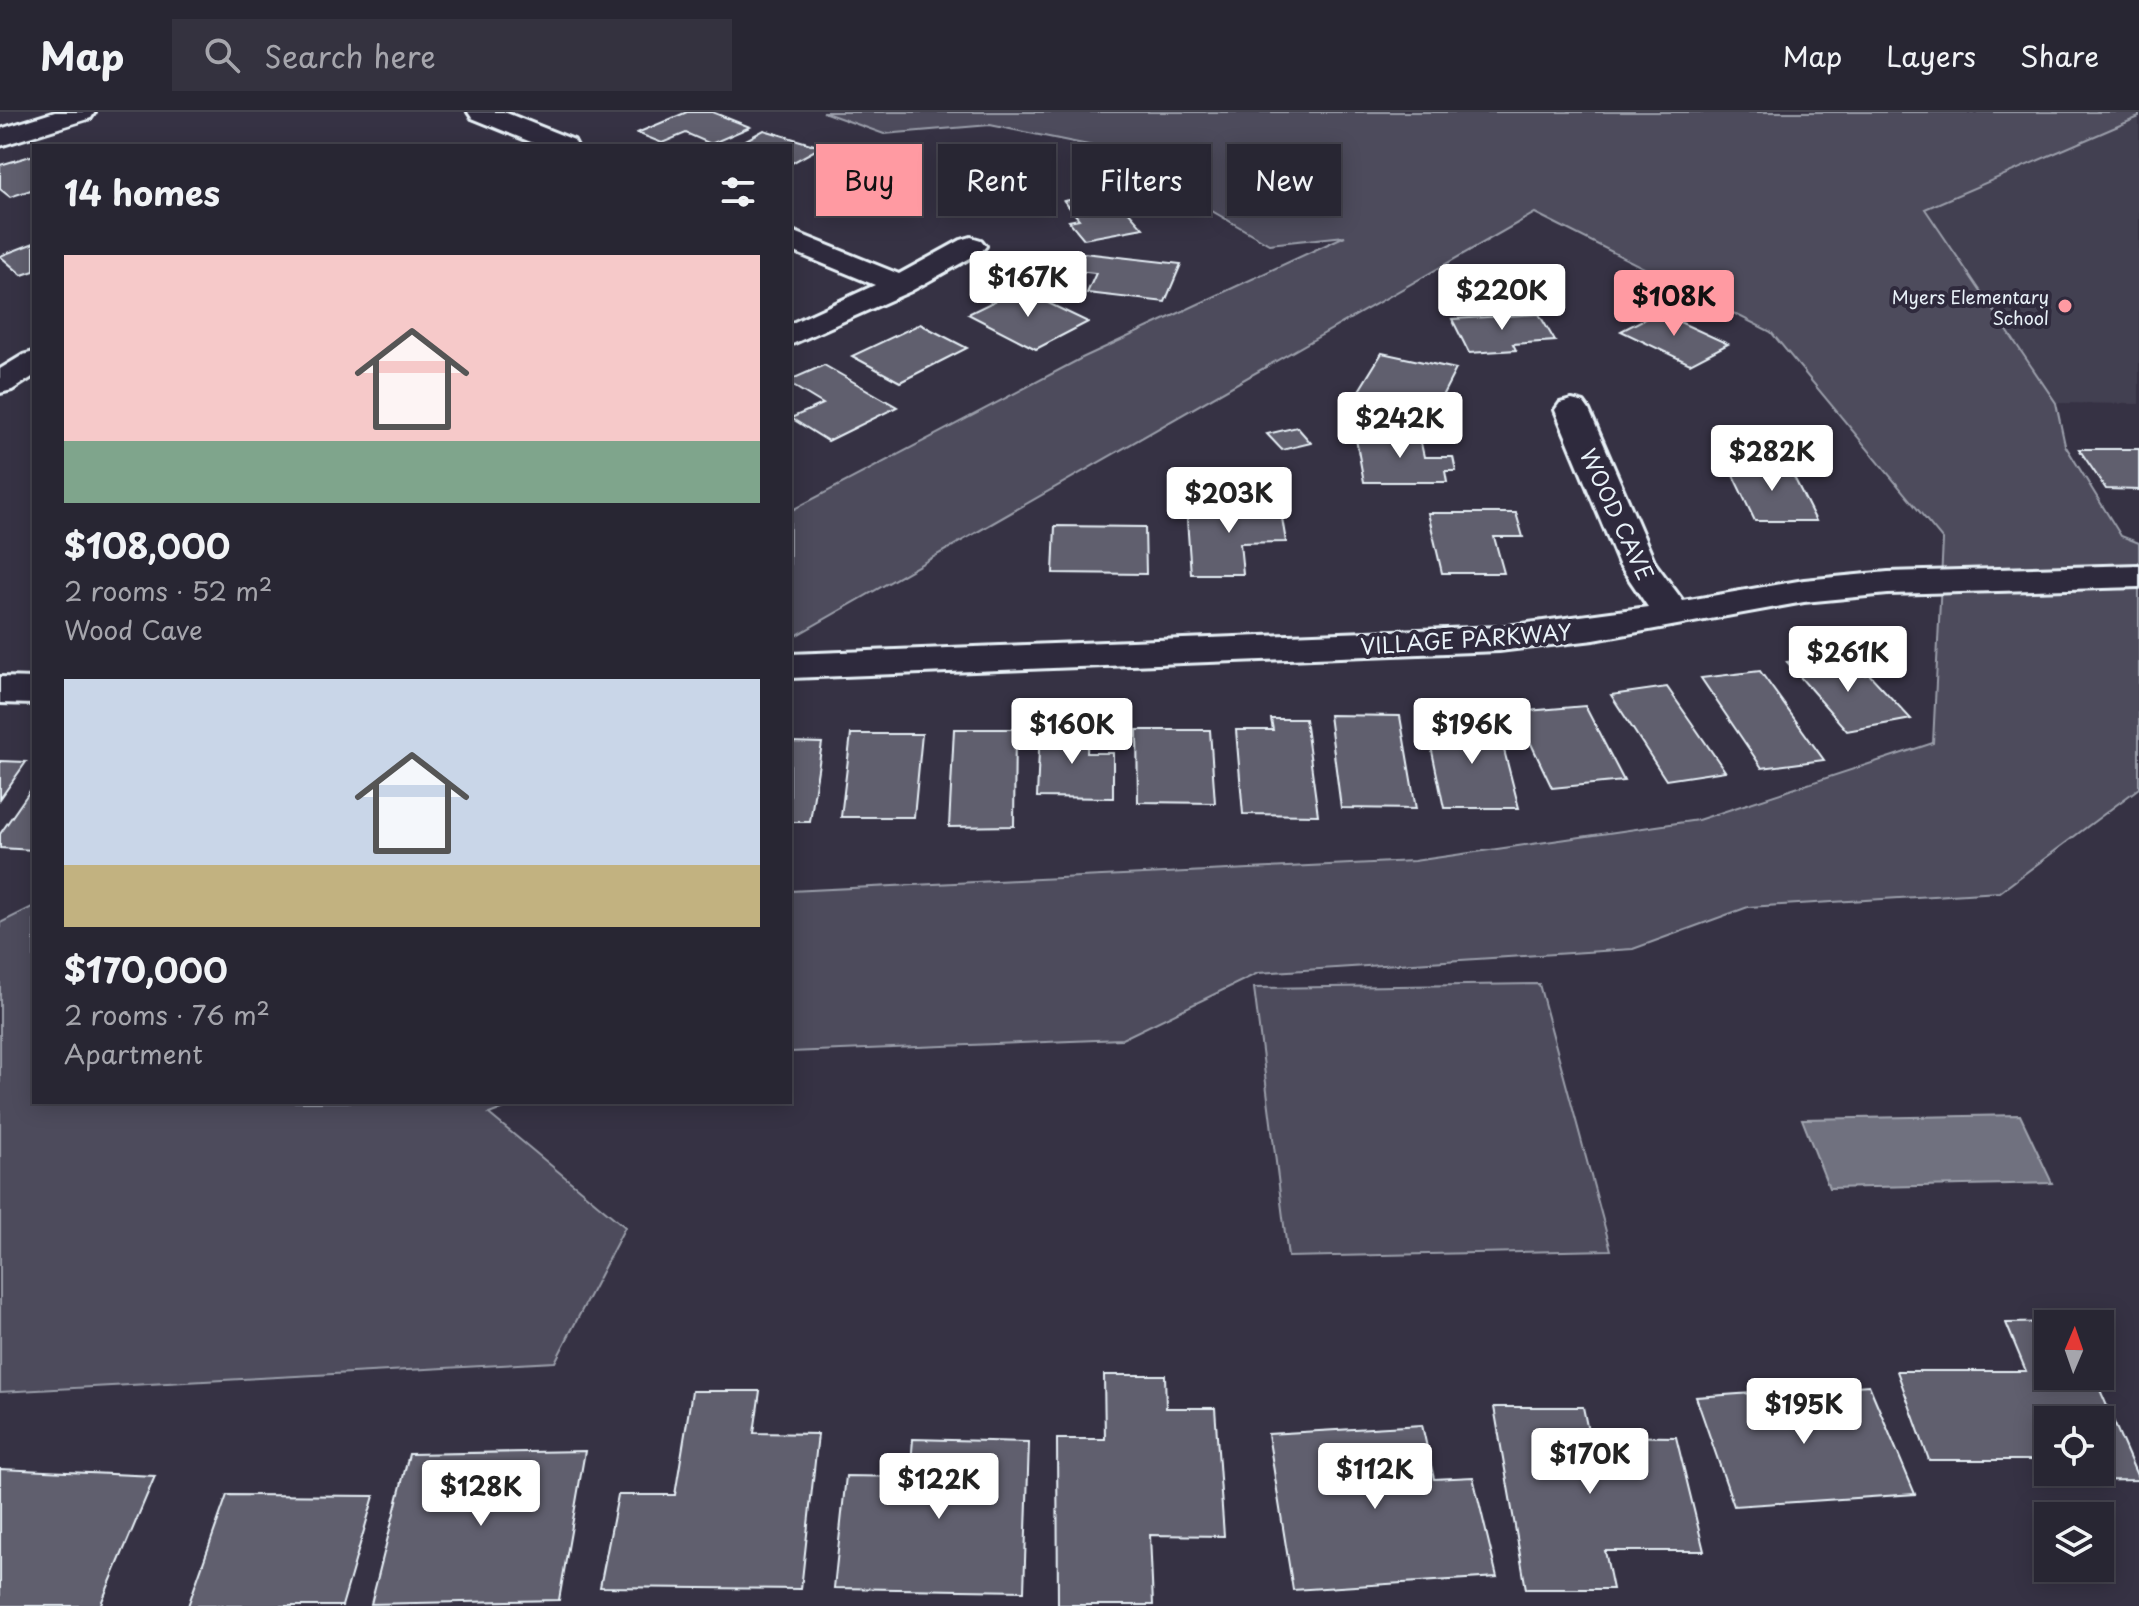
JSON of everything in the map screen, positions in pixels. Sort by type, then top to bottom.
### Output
[{"type":"street","points":[[0,138],[82,112]]},
{"type":"street","points":[[481,112],[559,144]]},
{"type":"street","points":[[792,240],[900,285]]},
{"type":"street","points":[[792,335],[900,285],[971,246]]},
{"type":"street","points":[[0,383],[32,363]]},
{"type":"street","name":"WOOD CAVE","points":[[1572,410],[1637,564],[1673,614]]},
{"type":"street","name":"VILLAGE PARKWAY","points":[[792,666],[1499,639],[1594,628],[1804,591],[1888,583],[2139,576]]},
{"type":"street","points":[[0,690],[32,691]]},
{"type":"shaded area","points":[[823,112],[2139,112],[2139,117],[1925,209],[2056,403],[2065,445],[2121,536],[2139,543],[2139,788],[2000,892],[1748,907],[1633,949],[1258,973],[1122,1039],[792,1052],[792,891],[1414,861],[1698,820],[1933,743],[1943,540],[1771,332],[1535,213],[792,638],[792,510],[1082,358],[1345,236],[1269,244],[1211,210],[1211,144],[1083,144],[990,125],[884,134]]},
{"type":"shaded area","name":"Myers Elementary School","points":[[2139,117],[2139,404],[2056,403],[1925,209]]},
{"type":"shaded area","points":[[32,907],[32,1104],[515,1104],[489,1114],[625,1227],[555,1362],[0,1392],[0,923]]},
{"type":"shaded area","points":[[1539,984],[1611,1250],[1288,1257],[1254,988]]},
{"type":"water","points":[[2020,1115],[2052,1183],[1829,1188],[1802,1119]]},
{"type":"building","points":[[687,112],[712,112],[750,127],[711,144],[686,133],[662,143],[637,133]]},
{"type":"building","points":[[764,130],[816,146],[816,150],[792,163],[792,144],[739,144]]},
{"type":"building","points":[[32,156],[32,190],[10,197],[0,189],[0,165]]},
{"type":"building","points":[[1072,200],[1072,211],[1064,201]]},
{"type":"building","points":[[1076,216],[1132,216],[1143,228],[1084,239],[1069,221],[1079,219]]},
{"type":"building","points":[[32,244],[32,272],[22,275],[0,256]]},
{"type":"building","points":[[1075,252],[1181,264],[1165,302],[1087,293],[1096,273],[1066,270]]},
{"type":"building","points":[[1019,289],[1088,322],[1036,349],[968,314]]},
{"type":"building","points":[[1658,312],[1728,344],[1690,364],[1621,331]]},
{"type":"building","points":[[1539,314],[1555,341],[1513,344],[1516,350],[1469,353],[1452,319]]},
{"type":"building","points":[[920,324],[967,348],[900,382],[852,356]]},
{"type":"building","points":[[1382,353],[1456,369],[1440,400],[1423,396],[1415,410],[1355,397]]},
{"type":"building","points":[[824,365],[897,407],[828,441],[792,419],[823,404],[792,385],[792,379]]},
{"type":"building","points":[[1297,427],[1311,443],[1282,450],[1267,434]]},
{"type":"building","points":[[1355,434],[1419,434],[1424,457],[1453,457],[1456,471],[1445,471],[1447,482],[1364,482]]},
{"type":"building","points":[[2079,449],[2139,449],[2139,490],[2106,489]]},
{"type":"building","points":[[1728,465],[1788,465],[1816,521],[1755,521]]},
{"type":"building","points":[[1186,506],[1280,506],[1286,542],[1240,543],[1243,574],[1191,574]]},
{"type":"building","points":[[1428,513],[1516,513],[1523,537],[1494,537],[1504,573],[1442,573]]},
{"type":"building","points":[[1055,526],[1145,527],[1146,574],[1053,573]]},
{"type":"building","points":[[1830,655],[1850,677],[1869,674],[1911,719],[1847,731],[1787,662]]},
{"type":"building","points":[[1760,671],[1824,760],[1762,768],[1701,678]]},
{"type":"building","points":[[1667,687],[1725,771],[1666,780],[1611,695]]},
{"type":"building","points":[[1585,706],[1624,781],[1552,788],[1516,712]]},
{"type":"building","points":[[1329,715],[1400,716],[1416,809],[1341,808]]},
{"type":"building","points":[[1271,719],[1305,719],[1318,815],[1243,814],[1236,730],[1273,730]]},
{"type":"building","points":[[1426,723],[1497,723],[1519,808],[1444,808]]},
{"type":"building","points":[[1040,727],[1088,728],[1087,753],[1113,753],[1113,798],[1037,797]]},
{"type":"building","points":[[954,729],[1015,729],[1014,826],[949,827]]},
{"type":"building","points":[[1137,730],[1210,730],[1215,803],[1138,802]]},
{"type":"building","points":[[851,734],[922,734],[914,817],[841,817]]},
{"type":"building","points":[[792,742],[822,743],[810,822],[792,822]]},
{"type":"building","points":[[0,761],[26,762],[0,799]]},
{"type":"building","points":[[32,788],[32,850],[0,848],[0,834]]},
{"type":"building","points":[[2006,1323],[2034,1323],[2034,1390],[2100,1390],[2107,1406],[2034,1406],[2034,1460],[1929,1460],[1897,1371],[2026,1371]]},
{"type":"building","points":[[1104,1375],[1165,1375],[1166,1408],[1215,1408],[1224,1536],[1150,1535],[1153,1605],[1058,1605],[1057,1439],[1105,1439]]},
{"type":"building","points":[[1869,1385],[1915,1494],[1734,1506],[1696,1397]]},
{"type":"building","points":[[692,1391],[760,1391],[754,1433],[818,1434],[801,1589],[600,1587],[618,1495],[675,1495]]},
{"type":"building","points":[[1494,1407],[1583,1407],[1589,1436],[1676,1437],[1704,1551],[1605,1551],[1613,1589],[1526,1589]]},
{"type":"building","points":[[2114,1422],[2139,1480],[2114,1480]]},
{"type":"building","points":[[1422,1425],[1434,1479],[1473,1477],[1497,1577],[1293,1590],[1268,1434]]},
{"type":"building","points":[[913,1439],[1029,1442],[1024,1591],[834,1588],[846,1476],[910,1477]]},
{"type":"building","points":[[585,1451],[559,1600],[371,1604],[409,1454]]},
{"type":"building","points":[[0,1469],[155,1476],[100,1606],[0,1606]]},
{"type":"building","points":[[227,1495],[374,1496],[342,1606],[188,1606]]},
{"type":"place","name":"Myers Elementary School","points":[[2065,306]]}]
